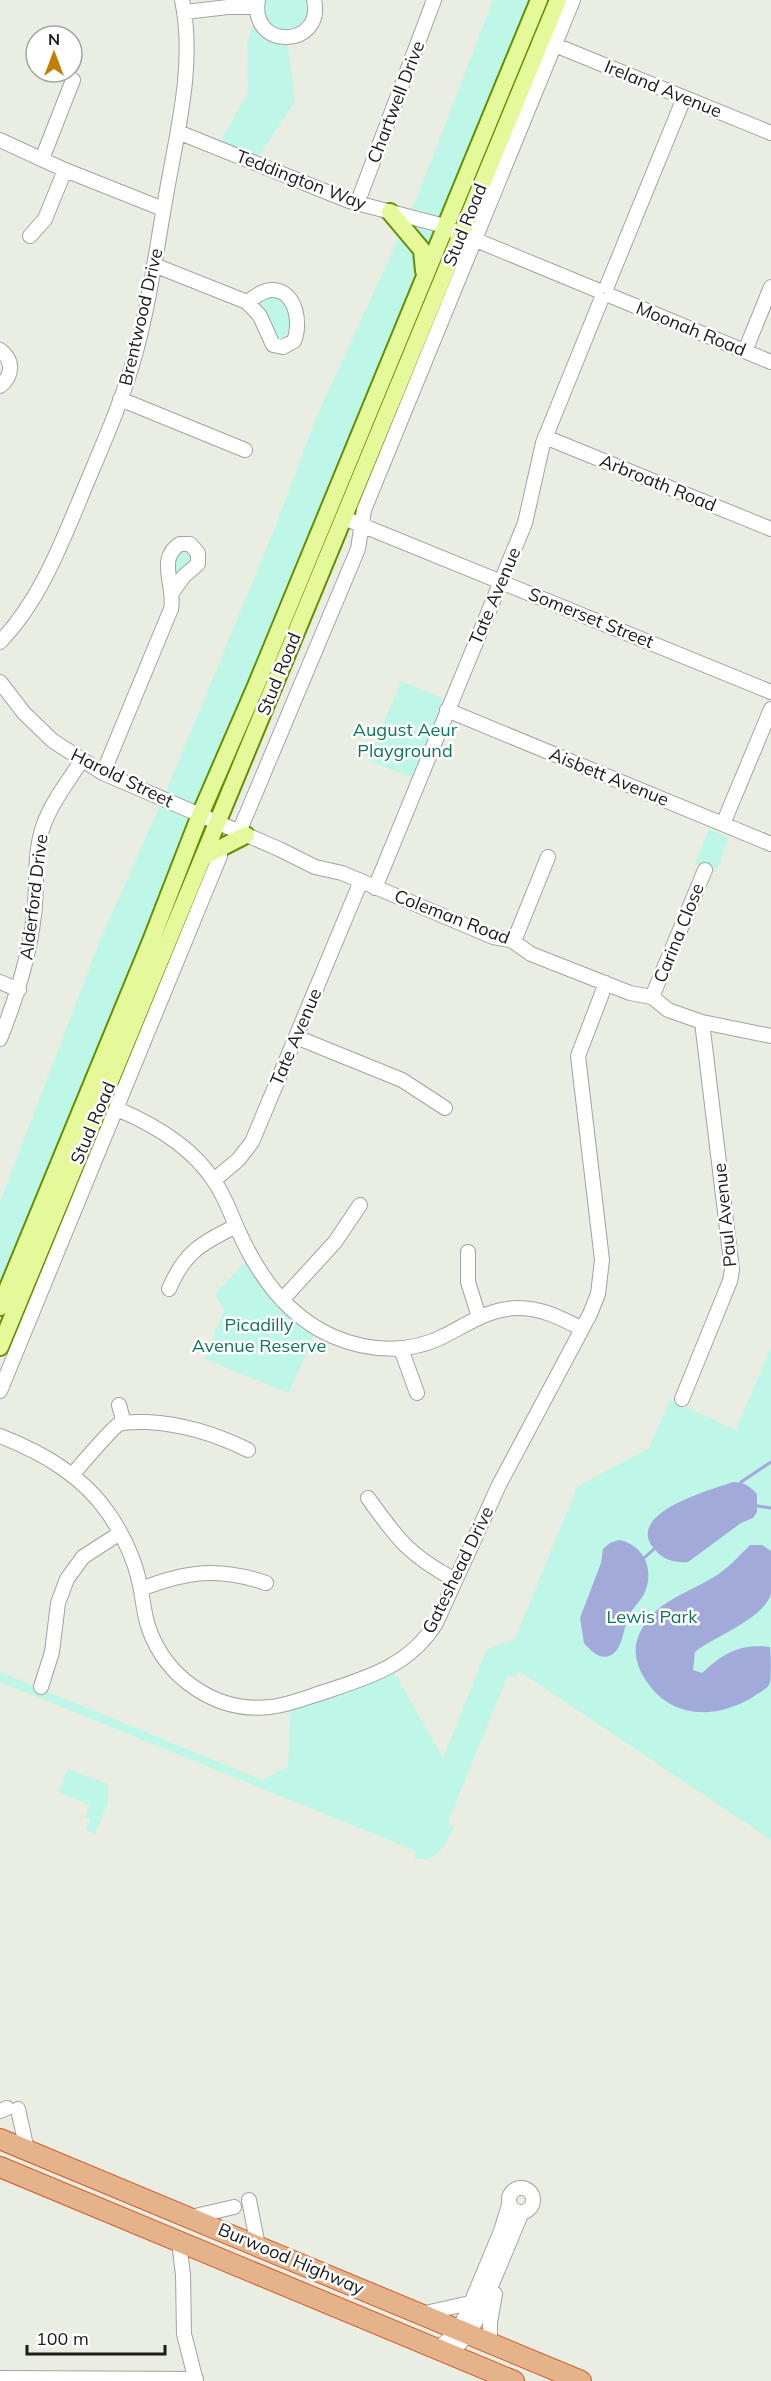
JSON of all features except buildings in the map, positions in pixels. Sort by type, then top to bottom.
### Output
[{"type":"highway","name":"Burwood Highway","points":[[2,2144],[27,2150],[191,2217],[581,2381]]},
{"type":"highway","name":"Burwood Highway","points":[[0,2167],[514,2381]]},
{"type":"main road","name":"Stud Road","points":[[0,1307],[151,941],[200,815],[256,686],[540,0]]},
{"type":"main road","name":"Stud Road","points":[[0,1347],[208,865],[218,823],[344,518],[468,237],[558,0]]},
{"type":"main road","points":[[390,212],[422,250],[424,278]]},
{"type":"main road","points":[[208,865],[243,833]]},
{"type":"street","points":[[183,6],[228,7],[258,3],[257,14],[263,27],[274,36],[287,38],[300,35],[310,26],[315,14],[314,0]]},
{"type":"street","name":"Chartwell Drive","points":[[357,204],[434,0]]},
{"type":"street","name":"Stud Road","points":[[243,833],[358,549],[368,500],[468,237],[573,0]]},
{"type":"street","name":"Brentwood Drive","points":[[0,642],[18,620],[47,573],[61,544],[120,399],[139,339],[178,132],[186,64],[183,6]]},
{"type":"street","name":"Ireland Avenue","points":[[555,45],[771,133]]},
{"type":"street","points":[[42,159],[71,84]]},
{"type":"street","name":"Tate Avenue","points":[[375,888],[525,523],[545,437],[684,98]]},
{"type":"street","name":"Teddington Way","points":[[178,132],[357,204],[445,227],[468,237]]},
{"type":"street","points":[[0,140],[65,170],[163,209]]},
{"type":"street","points":[[30,236],[45,219],[65,170]]},
{"type":"street","name":"Moonah Road","points":[[468,237],[771,362]]},
{"type":"street","points":[[154,265],[247,302]]},
{"type":"street","points":[[745,351],[771,287]]},
{"type":"street","points":[[0,350],[8,358],[10,366],[9,375],[0,386]]},
{"type":"street","points":[[120,399],[245,450]]},
{"type":"street","name":"Arbroath Road","points":[[545,437],[771,530]]},
{"type":"street","name":"Somerset Street","points":[[344,518],[771,692]]},
{"type":"street","points":[[103,773],[171,609],[173,591]]},
{"type":"street","name":"Harold Street","points":[[0,682],[14,702],[44,733],[81,760],[103,773],[200,815]]},
{"type":"street","points":[[723,824],[771,709]]},
{"type":"street","name":"Aisbett Avenue","points":[[447,710],[771,844]]},
{"type":"street","name":"Alderford Drive","points":[[0,1039],[19,990],[32,934],[38,850],[42,831],[51,810],[81,760]]},
{"type":"street","name":"Coleman Road","points":[[200,815],[315,867],[342,873],[497,939],[514,941],[531,954],[634,995],[652,997],[668,1010],[702,1022],[771,1036]]},
{"type":"street","points":[[514,941],[548,857]]},
{"type":"street","points":[[0,1391],[117,1109],[208,865]]},
{"type":"street","name":"Carina Close","points":[[652,997],[705,870]]},
{"type":"street","name":"Tate Avenue","points":[[214,1180],[238,1160],[252,1142],[361,881]]},
{"type":"street","points":[[0,982],[19,990]]},
{"type":"street","name":"Gateshead Drive","points":[[0,1436],[45,1456],[72,1475],[102,1505],[120,1533],[134,1564],[153,1639],[164,1658],[179,1676],[197,1690],[220,1701],[248,1707],[269,1707],[287,1704],[331,1690],[399,1663],[419,1646],[432,1630],[500,1485],[598,1294],[602,1260],[578,1056],[606,983]]},
{"type":"street","name":"Paul Avenue","points":[[682,1399],[730,1281],[732,1269],[702,1022]]},
{"type":"street","points":[[296,1037],[402,1080],[445,1108]]},
{"type":"street","points":[[117,1109],[166,1134],[191,1154],[214,1180],[256,1268],[282,1300],[310,1323],[342,1340],[369,1347],[401,1349],[437,1339],[479,1317],[509,1309],[528,1309],[552,1314],[582,1329]]},
{"type":"street","points":[[282,1300],[335,1242],[360,1205]]},
{"type":"street","points":[[169,1289],[179,1268],[190,1254],[202,1244],[236,1226]]},
{"type":"street","points":[[468,1252],[468,1282],[479,1317]]},
{"type":"street","points":[[401,1349],[417,1393]]},
{"type":"street","points":[[119,1405],[124,1423]]},
{"type":"street","points":[[72,1475],[113,1428],[124,1423],[158,1423],[188,1427],[222,1437],[248,1450]]},
{"type":"street","points":[[368,1498],[406,1548],[429,1566],[455,1580]]},
{"type":"street","points":[[41,1687],[52,1652],[58,1603],[67,1580],[83,1557],[120,1533]]},
{"type":"street","points":[[141,1589],[172,1577],[201,1572],[232,1573],[266,1583]]},
{"type":"street","points":[[8,2110],[27,2150]]},
{"type":"street","points":[[463,2332],[470,2303],[501,2231],[509,2205],[509,2196],[513,2190],[520,2188],[527,2190],[532,2196],[529,2209],[522,2212],[513,2210],[509,2205]]},
{"type":"street","points":[[249,2200],[258,2246]]},
{"type":"street","points":[[191,2217],[234,2207]]},
{"type":"street","points":[[444,2351],[463,2332],[497,2274],[522,2212]]},
{"type":"street","points":[[226,2260],[230,2234]]},
{"type":"street","points":[[0,2378],[196,2380],[184,2334],[183,2275],[179,2241]]},
{"type":"street","points":[[490,2343],[497,2274]]},
{"type":"street","points":[[421,2314],[470,2303]]},
{"type":"green space","points":[[258,0],[314,0],[315,14],[287,38],[295,102],[254,163],[217,148],[248,92],[247,42],[257,14]]},
{"type":"green space","points":[[493,0],[539,0],[0,1307],[0,1202],[99,943],[168,787],[276,525],[316,418],[416,200]]},
{"type":"green space","points":[[275,290],[298,318],[283,347],[255,309],[259,294]]},
{"type":"green space","points":[[176,547],[198,553],[181,579],[167,573]]},
{"type":"green space","name":"August Aeur Playground","points":[[401,681],[450,701],[418,780],[368,760]]},
{"type":"green space","points":[[709,829],[729,838],[716,872],[695,864]]},
{"type":"green space","name":"Picadilly Avenue Reserve","points":[[250,1257],[317,1328],[289,1393],[205,1359],[224,1310],[215,1294]]},
{"type":"green space","name":"Lewis Park","points":[[771,1347],[771,1840],[519,1671],[515,1677],[508,1675],[447,1824],[454,1827],[451,1834],[439,1852],[422,1859],[414,1858],[416,1851],[0,1682],[0,1672],[262,1780],[288,1767],[291,1703],[391,1667],[443,1758],[487,1649],[515,1639],[577,1487],[649,1448],[670,1400],[736,1430]]},
{"type":"green space","points":[[68,1769],[108,1784],[108,1803],[95,1834],[86,1830],[90,1820],[85,1817],[90,1805],[58,1792]]},
{"type":"shaded area","points":[[733,1482],[746,1485],[757,1494],[757,1512],[753,1518],[741,1523],[688,1562],[670,1560],[655,1550],[648,1537],[650,1525],[659,1514],[690,1497]]},
{"type":"shaded area","points":[[619,1540],[635,1547],[641,1553],[648,1568],[647,1585],[644,1594],[630,1614],[618,1648],[611,1655],[603,1657],[593,1652],[584,1643],[580,1618],[601,1563],[603,1549]]},
{"type":"shaded area","points":[[750,1545],[762,1545],[771,1551],[771,1593],[767,1602],[750,1619],[695,1652],[693,1670],[702,1673],[717,1660],[741,1648],[770,1647],[769,1685],[753,1697],[724,1710],[694,1712],[667,1702],[645,1679],[637,1661],[637,1640],[643,1626],[661,1607],[720,1573]]},
{"type":"waterway","points":[[741,1482],[771,1462]]},
{"type":"waterway","points":[[758,1506],[771,1508]]},
{"type":"waterway","points":[[644,1558],[654,1549]]}]
